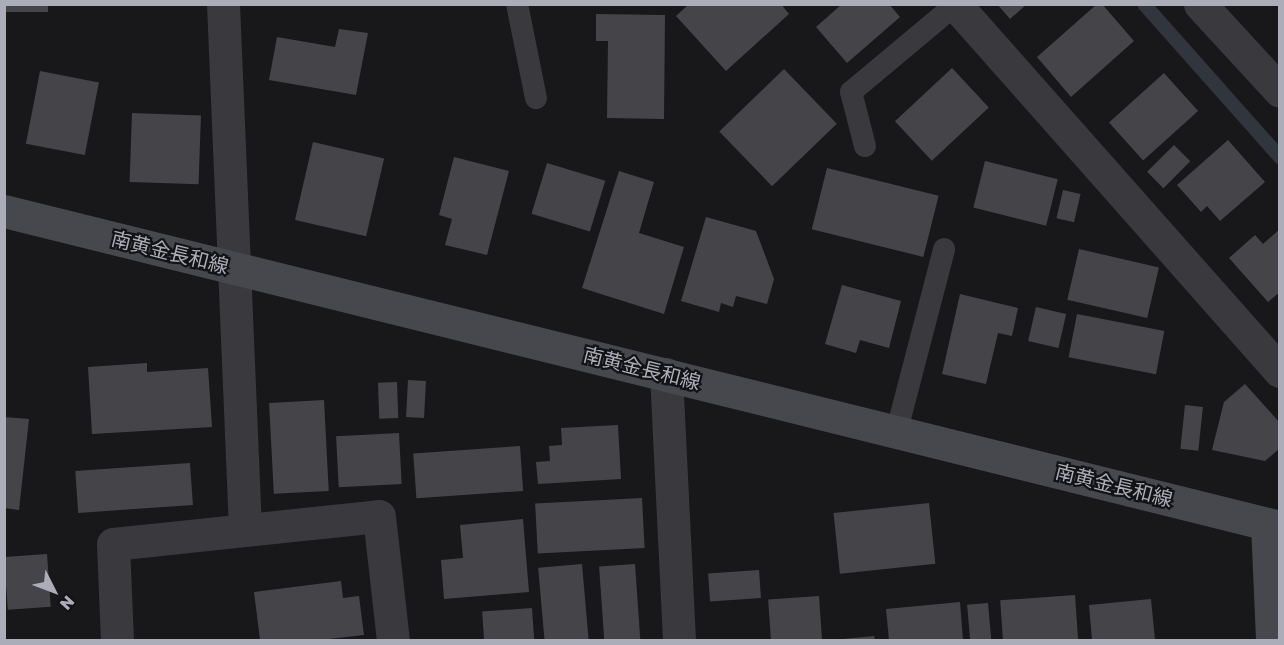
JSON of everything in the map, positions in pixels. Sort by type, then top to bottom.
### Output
[{"type":"main road","name":"南黄金長和線","points":[[4,211],[897,430],[1273,526]]},
{"type":"main road","points":[[1272,640],[1273,526]]},
{"type":"street","points":[[223,4],[245,530]]},
{"type":"street","points":[[1200,4],[1280,91]]},
{"type":"street","points":[[955,5],[1280,372]]},
{"type":"street","points":[[666,374],[679,640]]},
{"type":"street","points":[[117,640],[112,544],[379,516],[393,640]]},
{"type":"lane","points":[[517,4],[536,98]]},
{"type":"lane","points":[[865,147],[851,92],[955,5]]},
{"type":"lane","points":[[897,430],[944,249]]},
{"type":"building","points":[[4,4],[48,4],[48,12],[4,12]]},
{"type":"building","points":[[689,4],[781,4],[789,14],[726,71],[676,16]]},
{"type":"building","points":[[842,4],[889,4],[900,17],[847,63],[816,27]]},
{"type":"building","points":[[997,4],[1027,4],[1010,19]]},
{"type":"building","points":[[1097,4],[1102,4],[1134,41],[1071,97],[1037,57]]},
{"type":"building","points":[[596,14],[665,15],[664,119],[607,118],[608,41],[596,41]]},
{"type":"building","points":[[339,29],[368,33],[356,95],[269,80],[277,37],[335,47]]},
{"type":"building","points":[[952,68],[989,107],[932,161],[895,121]]},
{"type":"building","points":[[784,69],[837,124],[772,186],[719,132]]},
{"type":"building","points":[[40,71],[99,82],[85,155],[26,144]]},
{"type":"building","points":[[1164,73],[1198,111],[1143,160],[1109,123]]},
{"type":"building","points":[[132,113],[201,115],[199,184],[130,182]]},
{"type":"building","points":[[1228,140],[1265,182],[1220,221],[1207,206],[1201,212],[1177,185]]},
{"type":"building","points":[[313,142],[384,158],[366,236],[295,220]]},
{"type":"building","points":[[1174,145],[1190,161],[1163,188],[1147,172]]},
{"type":"building","points":[[454,157],[509,171],[487,255],[445,245],[452,219],[439,215]]},
{"type":"building","points":[[985,161],[1058,179],[1046,226],[973,208]]},
{"type":"building","points":[[547,163],[605,181],[590,232],[532,214]]},
{"type":"building","points":[[827,168],[939,196],[923,257],[812,229]]},
{"type":"building","points":[[619,171],[654,182],[639,233],[684,247],[664,314],[582,288]]},
{"type":"building","points":[[1063,190],[1081,194],[1074,222],[1056,218]]},
{"type":"building","points":[[706,217],[756,231],[774,279],[767,304],[736,296],[733,307],[721,303],[719,312],[681,301]]},
{"type":"building","points":[[1280,229],[1280,292],[1268,302],[1229,258],[1255,235],[1263,244]]},
{"type":"building","points":[[1079,249],[1159,267],[1147,318],[1067,300]]},
{"type":"building","points":[[842,285],[901,301],[889,348],[860,340],[856,353],[825,344]]},
{"type":"building","points":[[960,294],[1018,308],[1012,336],[998,333],[986,384],[942,374]]},
{"type":"building","points":[[1036,307],[1066,314],[1058,348],[1028,341]]},
{"type":"building","points":[[1077,314],[1164,331],[1156,374],[1069,357]]},
{"type":"building","points":[[147,363],[147,372],[208,368],[212,427],[92,434],[88,367]]},
{"type":"building","points":[[408,380],[426,381],[424,418],[406,417]]},
{"type":"building","points":[[397,382],[398,418],[379,419],[378,383]]},
{"type":"building","points":[[1245,384],[1280,423],[1280,448],[1265,461],[1212,450],[1224,402]]},
{"type":"building","points":[[324,400],[329,491],[274,494],[269,403]]},
{"type":"building","points":[[1185,405],[1203,407],[1198,451],[1180,449]]},
{"type":"building","points":[[4,417],[29,419],[19,510],[4,508]]},
{"type":"building","points":[[618,425],[621,479],[538,484],[536,462],[550,461],[549,446],[562,445],[561,428]]},
{"type":"building","points":[[399,433],[402,484],[339,487],[336,436]]},
{"type":"building","points":[[520,446],[523,491],[416,498],[413,453]]},
{"type":"building","points":[[190,463],[193,505],[78,513],[75,471]]},
{"type":"building","points":[[642,498],[645,548],[538,554],[535,504]]},
{"type":"building","points":[[929,503],[935,564],[840,574],[834,513]]},
{"type":"building","points":[[523,519],[529,592],[444,599],[441,560],[463,558],[460,525]]},
{"type":"building","points":[[47,554],[51,607],[8,610],[4,557]]},
{"type":"building","points":[[582,564],[589,640],[544,640],[538,568]]},
{"type":"building","points":[[635,564],[640,640],[604,640],[599,567]]},
{"type":"building","points":[[759,570],[761,598],[710,601],[708,574]]},
{"type":"building","points":[[341,581],[343,598],[359,596],[364,635],[320,640],[260,640],[254,592]]},
{"type":"building","points":[[1075,595],[1078,640],[1003,640],[1000,600]]},
{"type":"building","points":[[819,596],[822,640],[771,640],[768,600]]},
{"type":"building","points":[[1151,599],[1155,640],[1092,640],[1089,605]]},
{"type":"building","points":[[960,602],[963,640],[889,640],[886,609]]},
{"type":"building","points":[[988,603],[991,640],[970,640],[967,605]]},
{"type":"building","points":[[532,608],[534,640],[484,640],[482,611]]},
{"type":"building","points":[[874,636],[875,640],[843,640],[843,639]]},
{"type":"waterway","points":[[1144,4],[1280,157]]}]
